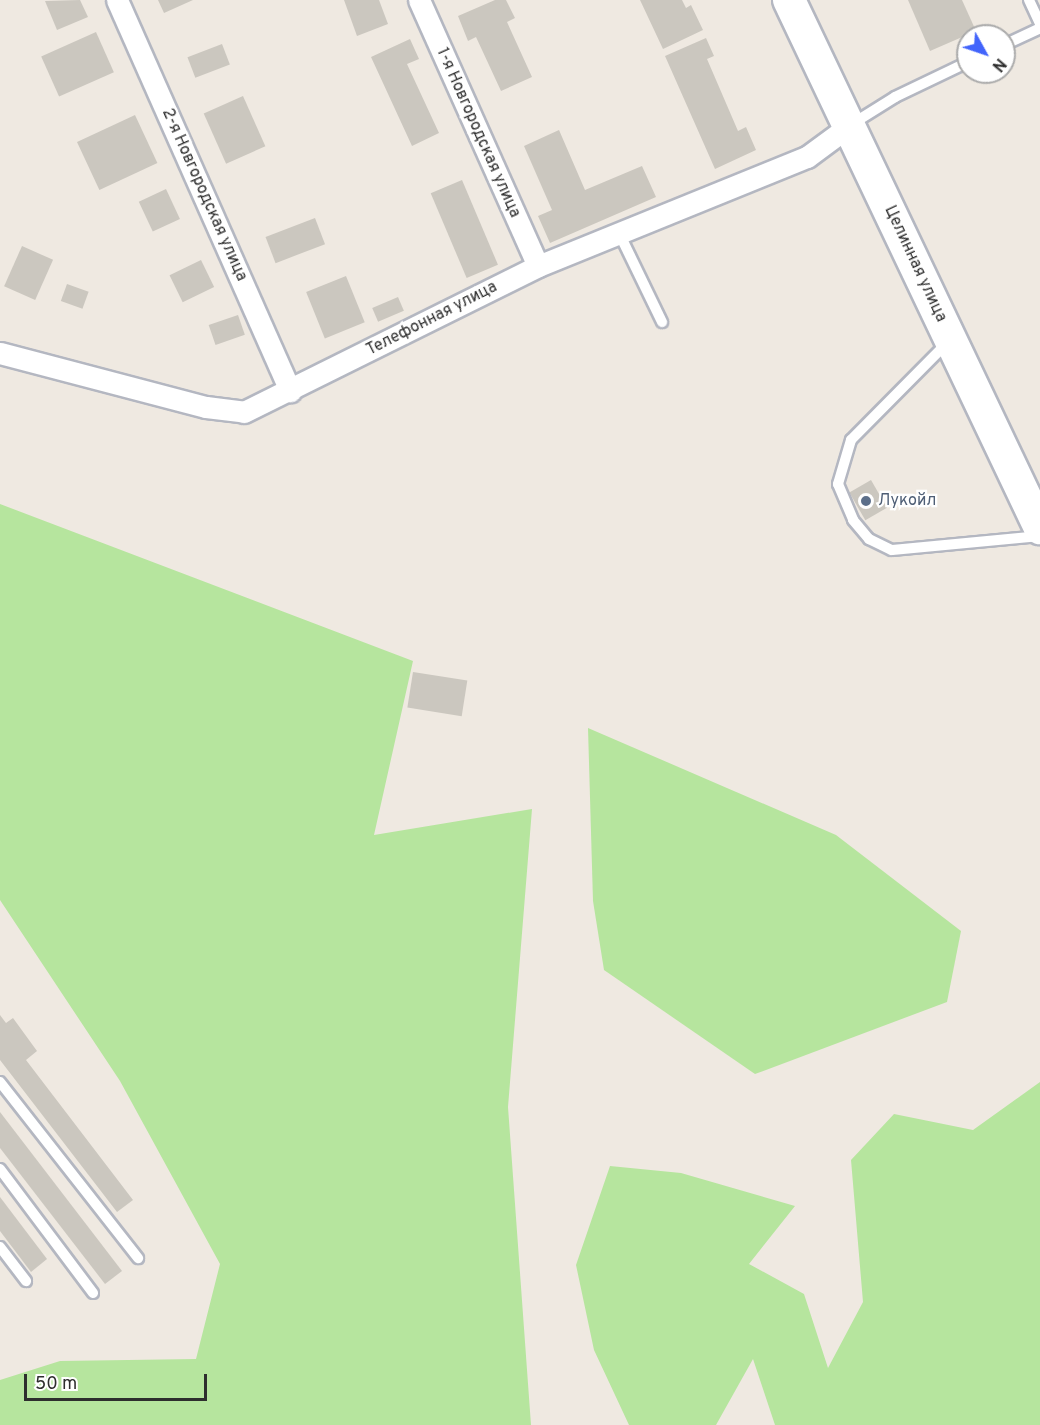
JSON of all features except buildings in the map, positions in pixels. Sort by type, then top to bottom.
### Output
[{"type":"main road","name":"Целинная улица","points":[[789,0],[1040,528]]},
{"type":"street","name":"2-я Новгородская улица","points":[[117,0],[290,391]]},
{"type":"street","name":"1-я Новгородская улица","points":[[419,0],[538,266]]},
{"type":"street","name":"Телефонная улица","points":[[0,353],[206,407],[244,412],[538,266],[807,157],[849,126]]},
{"type":"lane","points":[[1016,39],[1040,26],[1029,0]]},
{"type":"lane","points":[[849,126],[894,97],[956,68]]},
{"type":"lane","points":[[619,233],[662,322]]},
{"type":"lane","points":[[951,340],[851,440],[838,484],[853,520],[869,539],[892,550],[1040,536]]},
{"type":"lane","points":[[0,1082],[138,1258]]},
{"type":"lane","points":[[0,1169],[93,1293]]},
{"type":"lane","points":[[0,1247],[26,1281]]},
{"type":"green space","points":[[0,504],[413,661],[374,835],[532,809],[508,1107],[531,1425],[0,1425],[0,1380],[60,1361],[196,1359],[220,1264],[120,1081],[0,900]]},
{"type":"green space","points":[[588,728],[836,835],[961,931],[947,1002],[755,1074],[604,970],[593,901]]},
{"type":"green space","points":[[1040,1082],[1040,1425],[775,1425],[753,1359],[716,1425],[629,1425],[594,1350],[576,1265],[610,1166],[681,1173],[795,1206],[749,1264],[804,1294],[828,1368],[863,1302],[851,1160],[894,1114],[973,1130]]},
{"type":"place","name":"Лукойл","points":[[866,501]]}]
